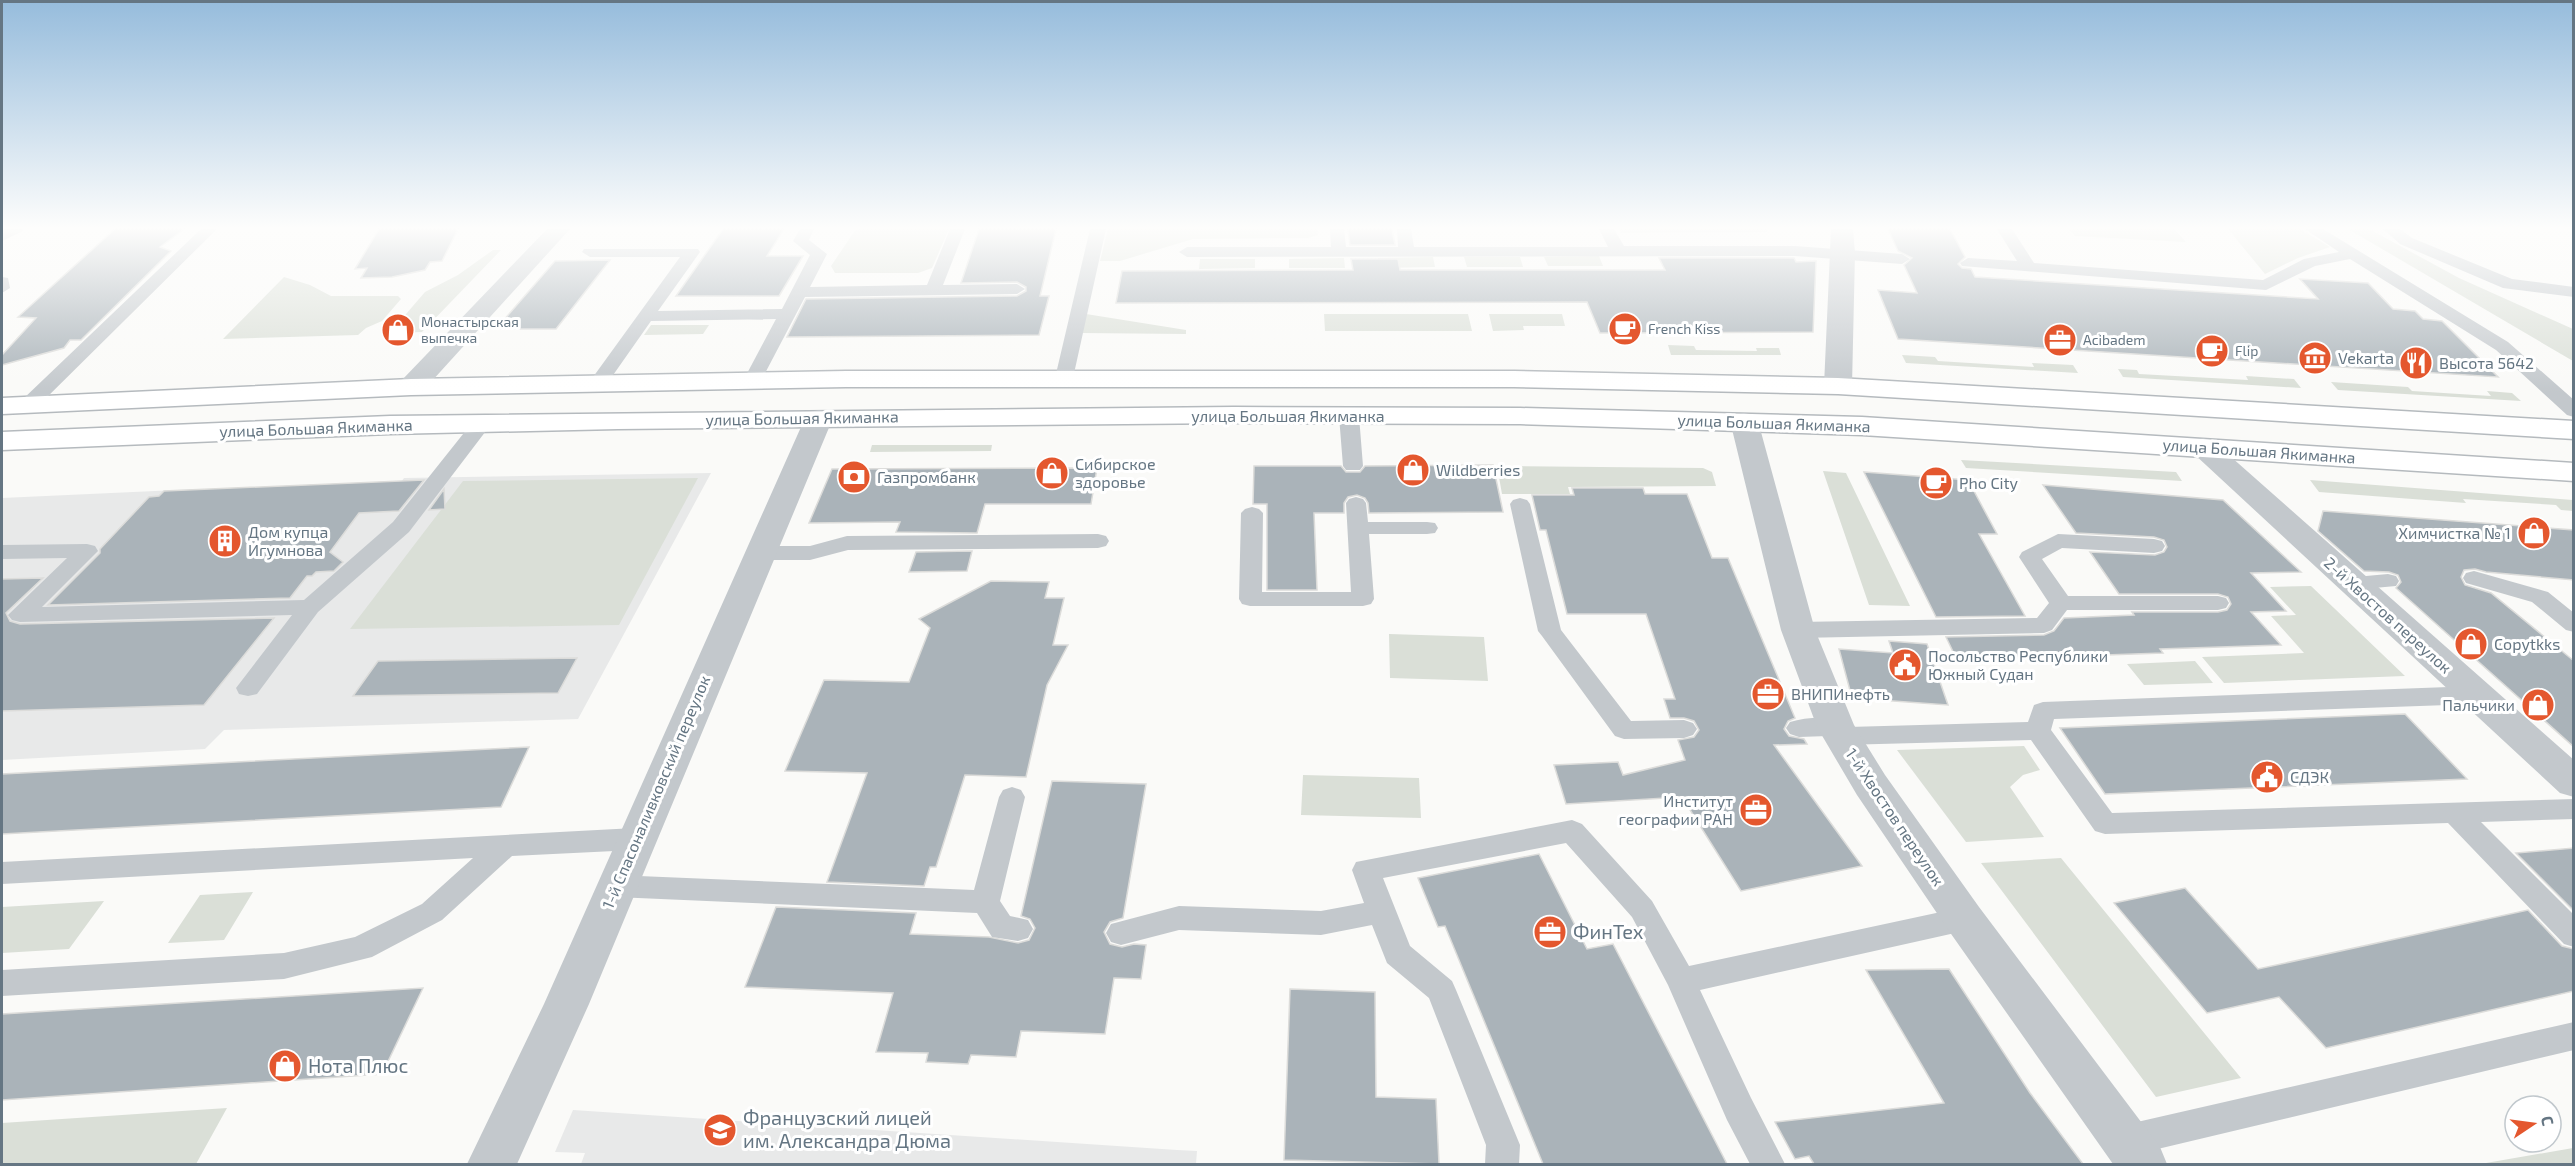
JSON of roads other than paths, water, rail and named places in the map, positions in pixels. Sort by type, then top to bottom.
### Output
[{"type":"main road","points":[[2,406],[411,387],[1064,378],[1502,379],[1838,386],[2574,430]]},
{"type":"main road","name":"улица Большая Якиманка","points":[[2,441],[482,423],[819,418],[1349,416],[1743,421],[1862,426],[2574,472]]},
{"type":"street","points":[[411,387],[508,283]]},
{"type":"street","points":[[1838,386],[1842,283]]},
{"type":"street","name":"1-й Спасоналивковский переулок","points":[[492,1164],[566,1004],[635,839],[819,418]]},
{"type":"street","name":"1-й Хвостов переулок","points":[[1743,421],[1825,730],[1871,785],[1964,919],[2133,1153]]},
{"type":"street","name":"2-й Хвостов переулок","points":[[2203,447],[2476,695],[2566,768]]},
{"type":"lane","points":[[29,404],[153,283]]},
{"type":"lane","points":[[597,384],[670,283]]},
{"type":"lane","points":[[752,381],[804,283]]},
{"type":"lane","points":[[933,290],[936,283]]},
{"type":"lane","points":[[1064,378],[1086,283]]},
{"type":"lane","points":[[2245,283],[2269,283]]},
{"type":"lane","points":[[2400,283],[2502,346],[2574,411]]},
{"type":"lane","points":[[2508,283],[2574,292]]},
{"type":"lane","points":[[799,292],[1017,289]]},
{"type":"lane","points":[[647,315],[787,314]]},
{"type":"lane","points":[[1349,416],[1353,466]]},
{"type":"lane","points":[[248,688],[310,607],[401,527],[482,423]]},
{"type":"lane","points":[[1252,513],[1250,599],[1363,598],[1356,503]]},
{"type":"lane","points":[[1520,504],[1550,631],[1624,730],[1684,729]]},
{"type":"lane","points":[[1358,528],[1427,528]]},
{"type":"lane","points":[[760,553],[810,553],[847,543],[1098,541]]},
{"type":"lane","points":[[2061,603],[2030,557],[2058,541],[2154,546]]},
{"type":"lane","points":[[2,552],[87,551],[20,615],[310,607]]},
{"type":"lane","points":[[2474,578],[2540,597],[2574,625]]},
{"type":"lane","points":[[2352,583],[2388,581]]},
{"type":"lane","points":[[1798,630],[2044,625],[2061,603]]},
{"type":"lane","points":[[2061,603],[2218,603]]},
{"type":"lane","points":[[2476,695],[2043,711],[2038,731],[2105,824],[2574,809]]},
{"type":"lane","points":[[1825,730],[2038,731]]},
{"type":"lane","points":[[1012,797],[985,902],[1002,928],[1018,929]]},
{"type":"lane","points":[[2455,813],[2574,935]]},
{"type":"lane","points":[[1502,1164],[1503,1145],[1442,990],[1398,954],[1366,870],[1572,831],[1642,909],[1681,981],[1739,1110],[1768,1164]]},
{"type":"lane","points":[[2,874],[635,839]]},
{"type":"lane","points":[[2,983],[284,966],[361,948],[432,912],[504,847]]},
{"type":"lane","points":[[615,886],[985,902]]},
{"type":"lane","points":[[1121,933],[1179,918],[1321,923],[1381,911]]},
{"type":"lane","points":[[1681,981],[1964,919]]},
{"type":"lane","points":[[2133,1153],[2574,1036]]},
{"type":"place","name":"French Kiss","points":[[1625,329]]},
{"type":"place","name":"Монастырская выпечка","points":[[398,330]]},
{"type":"place","name":"Acibadem","points":[[2060,340]]},
{"type":"place","name":"Flip","points":[[2212,351]]},
{"type":"place","name":"Vekarta","points":[[2315,358]]},
{"type":"place","name":"Высота 5642","points":[[2416,363]]},
{"type":"place","name":"Wildberries","points":[[1413,470]]},
{"type":"place","name":"Сибирское здоровье","points":[[1052,473]]},
{"type":"place","name":"Газпромбанк","points":[[854,477]]},
{"type":"place","name":"Pho City","points":[[1936,483]]},
{"type":"place","name":"Химчистка № 1","points":[[2534,533]]},
{"type":"place","name":"Дом купца Игумнова","points":[[225,541]]},
{"type":"place","name":"Copytkks","points":[[2471,644]]},
{"type":"place","name":"Посольство Республики Южный Судан","points":[[1905,665]]},
{"type":"place","name":"ВНИПИнефть","points":[[1768,694]]},
{"type":"place","name":"Пальчики","points":[[2538,705]]},
{"type":"place","name":"СДЭК","points":[[2267,777]]},
{"type":"place","name":"Институт географии РАН","points":[[1756,810]]},
{"type":"place","name":"ФинТех","points":[[1550,932]]},
{"type":"place","name":"Нота Плюс","points":[[285,1066]]},
{"type":"place","name":"Французский лицей им. Александра Дюма","points":[[720,1130]]}]
